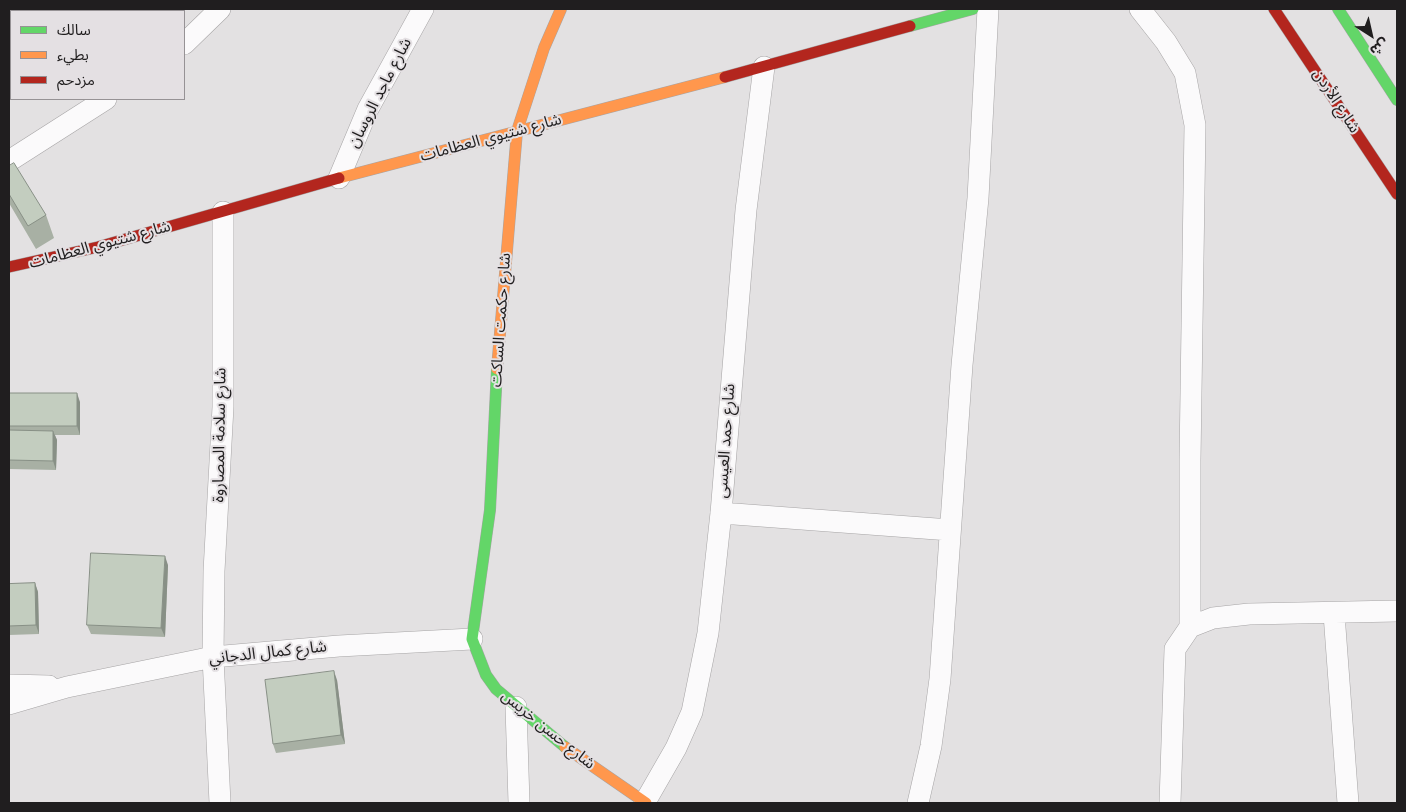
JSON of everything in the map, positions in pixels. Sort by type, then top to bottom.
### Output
[{"type":"main road","name":"شارع حكمت الساكت","points":[[472,639],[490,510],[499,331],[516,131],[544,48],[561,9]]},
{"type":"main road","name":"شارع شتيوي العظامات","points":[[9,267],[65,256],[339,178],[764,67],[972,9]]},
{"type":"main road","name":"شارع الأردن","points":[[1274,9],[1397,194]]},
{"type":"main road","points":[[1338,9],[1397,100]]},
{"type":"main road","name":"شارع حسن خريس","points":[[472,639],[486,675],[496,688],[516,707],[561,744],[646,803]]},
{"type":"street","points":[[185,43],[220,9]]},
{"type":"street","name":"شارع ماجد الروسان","points":[[339,178],[368,109],[423,9]]},
{"type":"street","points":[[918,803],[931,746],[940,679],[950,530],[978,198],[988,9]]},
{"type":"street","points":[[1140,9],[1166,42],[1185,73],[1195,125],[1190,460],[1190,627]]},
{"type":"street","name":"شارع حمد العيسى","points":[[646,803],[676,748],[692,712],[708,633],[721,514],[746,210],[764,67]]},
{"type":"street","points":[[9,161],[104,100]]},
{"type":"street","name":"شارع سلامة المصاروة","points":[[220,803],[213,657],[214,571],[223,406],[223,212]]},
{"type":"street","points":[[721,514],[950,530]]},
{"type":"street","points":[[1170,803],[1174,649],[1190,627],[1213,618],[1249,614],[1334,614],[1397,611]]},
{"type":"street","points":[[1334,614],[1348,803]]},
{"type":"street","name":"شارع كمال الدجاني","points":[[9,704],[67,687],[213,657],[339,646],[472,639]]},
{"type":"street","name":"شارع كمال الدجاني","points":[[9,685],[67,687]]},
{"type":"street","points":[[516,707],[519,803]]},
{"type":"building","points":[[14,163],[46,215],[28,226],[9,194],[9,166]]},
{"type":"building","points":[[9,393],[77,393],[77,426],[9,426]]},
{"type":"building","points":[[9,430],[53,431],[53,461],[9,460]]},
{"type":"building","points":[[91,553],[165,556],[161,628],[87,625]]},
{"type":"building","points":[[35,583],[36,625],[9,626],[9,584]]},
{"type":"building","points":[[334,671],[341,735],[273,744],[265,680]]},
{"type":"traffic: fast","points":[[910,26],[973,9]]},
{"type":"traffic: fast","points":[[1338,9],[1397,100]]},
{"type":"traffic: fast","points":[[497,369],[490,510],[472,639],[486,675],[496,689],[565,747]]},
{"type":"traffic: slow","points":[[497,369],[517,131],[544,48],[561,9]]},
{"type":"traffic: slow","points":[[339,178],[725,77]]},
{"type":"traffic: slow","points":[[565,747],[646,803]]},
{"type":"traffic: jam","points":[[1274,9],[1397,194]]},
{"type":"traffic: jam","points":[[725,77],[910,26]]},
{"type":"traffic: jam","points":[[9,267],[98,247],[339,178]]}]
